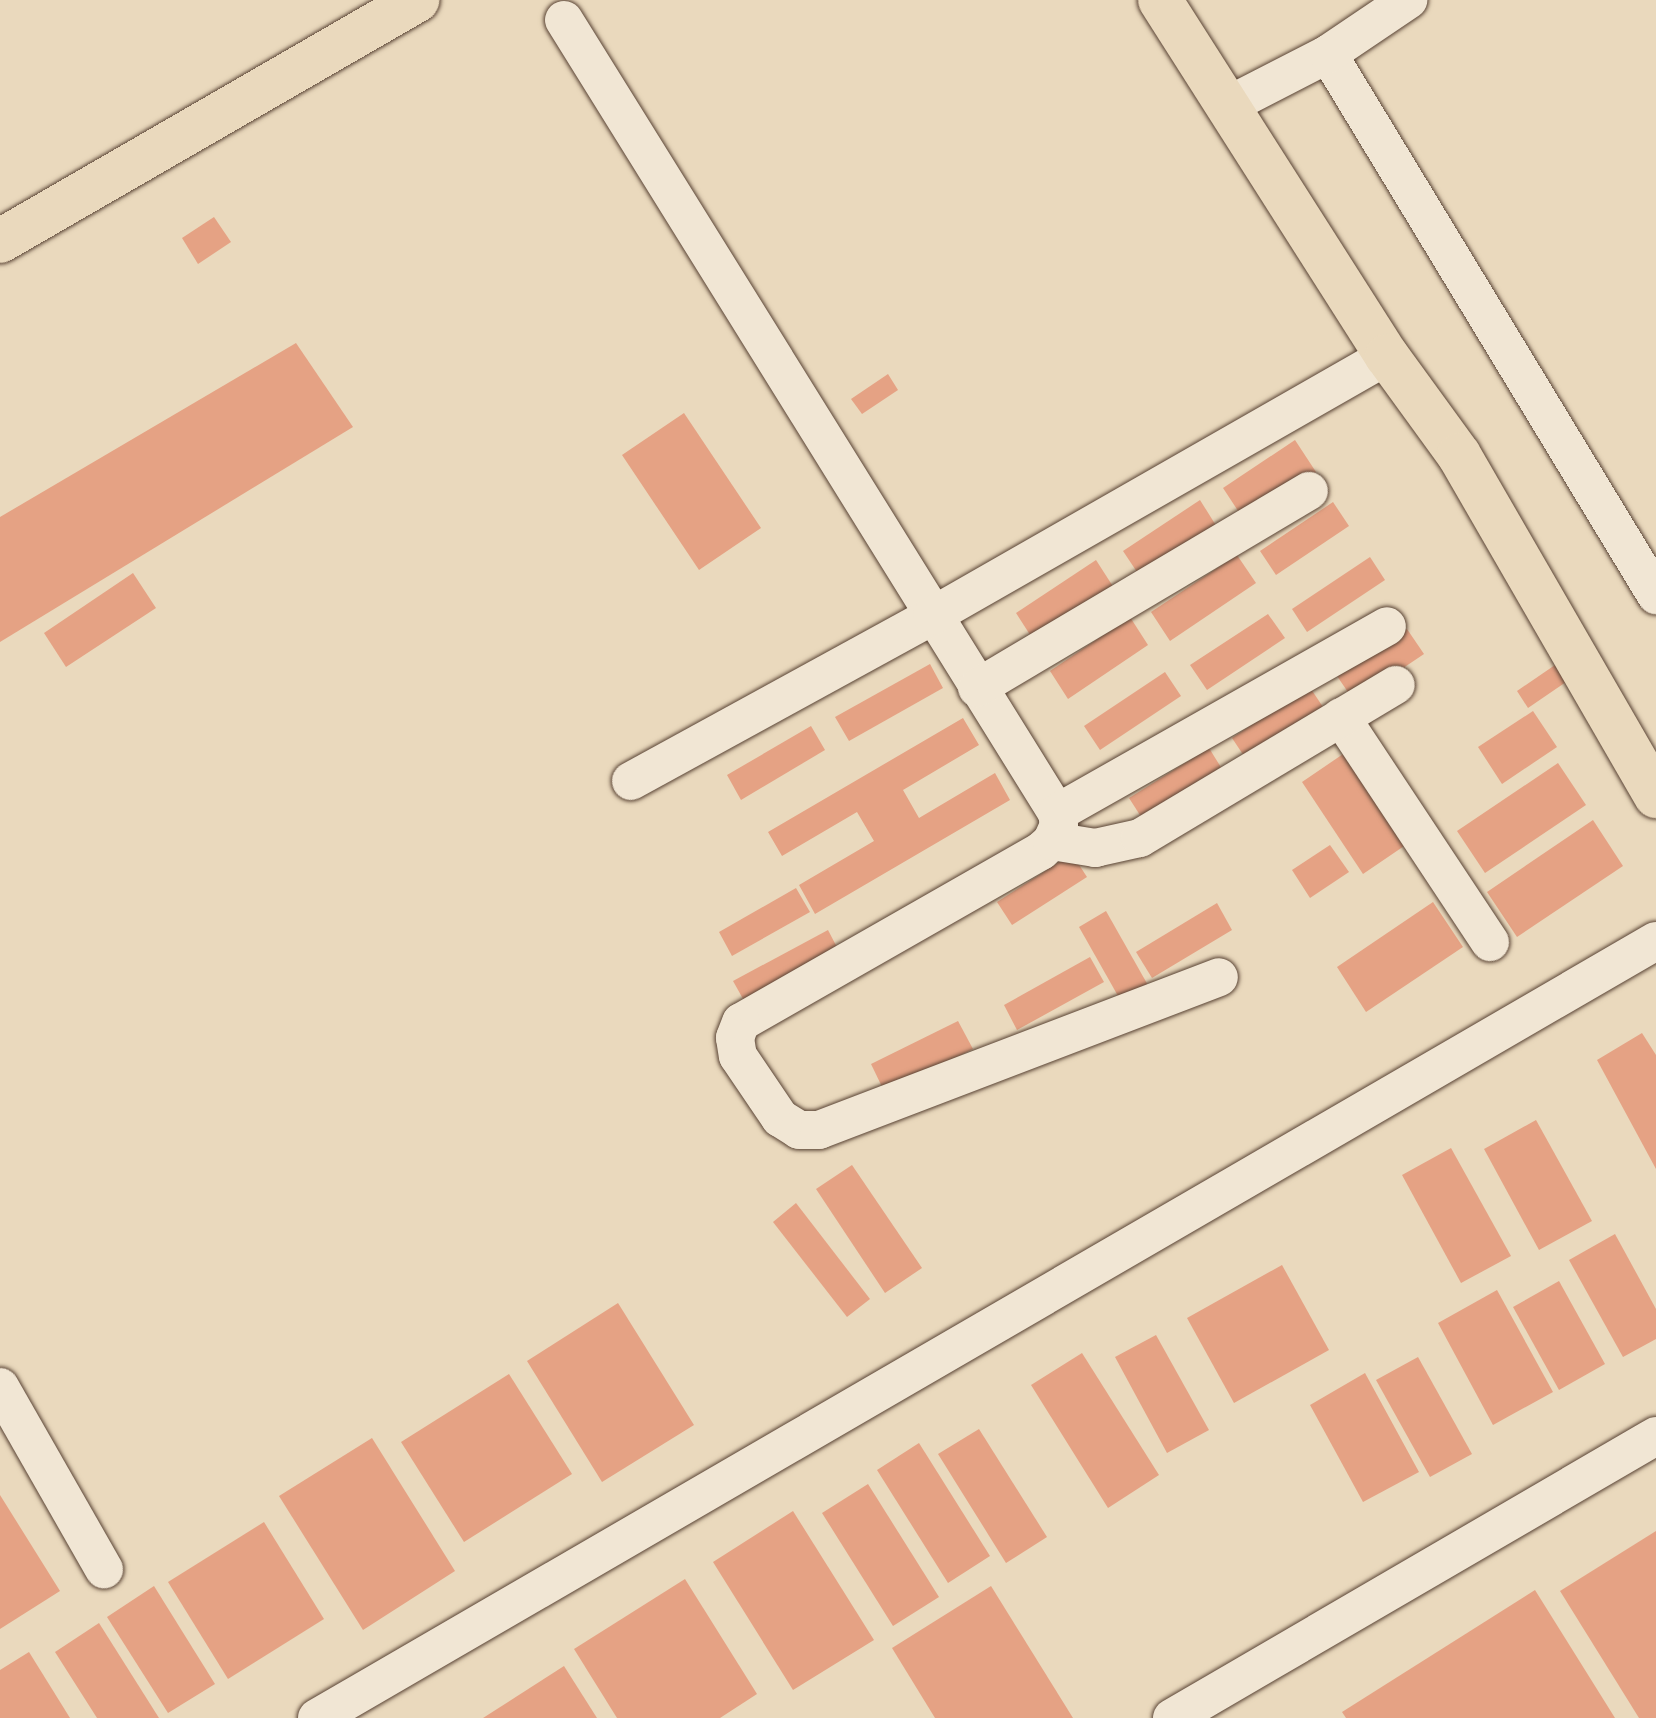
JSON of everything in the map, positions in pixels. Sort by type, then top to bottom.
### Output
[{"type":"main road","points":[[0,241],[418,0]]},
{"type":"main road","points":[[1160,0],[1387,356],[1459,455],[1656,796]]},
{"type":"street","points":[[1227,106],[1328,54],[1408,0]]},
{"type":"street","points":[[564,20],[977,688],[1054,827],[1095,848],[1140,838],[1396,685]]},
{"type":"street","points":[[1328,54],[1656,595]]},
{"type":"street","points":[[631,781],[932,616],[1387,356]]},
{"type":"street","points":[[977,688],[1309,491]]},
{"type":"street","points":[[1219,977],[819,1130],[799,1130],[780,1118],[738,1056],[735,1038],[741,1022],[1041,851],[1054,827],[1387,626]]},
{"type":"street","points":[[1341,717],[1490,942]]},
{"type":"street","points":[[317,1718],[1656,941]]},
{"type":"street","points":[[0,1387],[104,1569]]},
{"type":"street","points":[[1172,1718],[1656,1436]]},
{"type":"building","points":[[214,217],[231,242],[198,264],[182,238]]},
{"type":"building","points":[[296,343],[353,427],[0,642],[0,517]]},
{"type":"building","points":[[888,374],[898,390],[862,414],[851,399]]},
{"type":"building","points":[[684,413],[761,528],[699,570],[622,455]]},
{"type":"building","points":[[1295,440],[1316,472],[1244,520],[1223,488]]},
{"type":"building","points":[[1200,500],[1217,527],[1141,578],[1123,551]]},
{"type":"building","points":[[1333,502],[1349,526],[1276,575],[1260,551]]},
{"type":"building","points":[[1237,555],[1256,583],[1170,641],[1151,612]]},
{"type":"building","points":[[1370,557],[1385,580],[1307,632],[1292,609]]},
{"type":"building","points":[[1096,560],[1114,588],[1034,641],[1016,613]]},
{"type":"building","points":[[133,573],[156,608],[66,667],[44,633]]},
{"type":"building","points":[[1268,614],[1285,638],[1207,690],[1190,665]]},
{"type":"building","points":[[1130,617],[1148,645],[1068,699],[1050,671]]},
{"type":"building","points":[[1407,629],[1424,654],[1354,701],[1337,676]]},
{"type":"building","points":[[930,664],[943,688],[849,741],[835,717]]},
{"type":"building","points":[[1555,665],[1566,682],[1528,708],[1517,691]]},
{"type":"building","points":[[1165,672],[1181,696],[1100,750],[1084,726]]},
{"type":"building","points":[[1309,686],[1327,713],[1250,765],[1232,738]]},
{"type":"building","points":[[1533,711],[1557,747],[1502,784],[1478,747]]},
{"type":"building","points":[[963,718],[979,745],[903,790],[919,818],[995,773],[1010,800],[815,914],[799,885],[874,841],[857,812],[782,856],[768,832]]},
{"type":"building","points":[[811,726],[825,750],[741,800],[727,775]]},
{"type":"building","points":[[1209,748],[1227,777],[1147,826],[1129,798]]},
{"type":"building","points":[[1349,750],[1410,842],[1363,874],[1302,782]]},
{"type":"building","points":[[1558,763],[1586,805],[1485,873],[1457,831]]},
{"type":"building","points":[[1593,820],[1623,866],[1517,937],[1487,892]]},
{"type":"building","points":[[1330,845],[1349,872],[1310,898],[1292,870]]},
{"type":"building","points":[[1072,854],[1087,877],[1012,925],[997,902]]},
{"type":"building","points":[[796,888],[810,912],[732,956],[719,932]]},
{"type":"building","points":[[1433,902],[1463,947],[1366,1012],[1337,967]]},
{"type":"building","points":[[1217,903],[1232,930],[1152,978],[1136,952]]},
{"type":"building","points":[[1106,911],[1149,987],[1122,1003],[1079,927]]},
{"type":"building","points":[[828,930],[841,955],[747,1006],[733,981]]},
{"type":"building","points":[[1090,957],[1104,982],[1017,1030],[1004,1005]]},
{"type":"building","points":[[958,1021],[973,1049],[885,1093],[871,1064]]},
{"type":"building","points":[[1642,1033],[1656,1055],[1656,1169],[1597,1060]]},
{"type":"building","points":[[1536,1120],[1592,1221],[1539,1250],[1484,1149]]},
{"type":"building","points":[[1451,1148],[1511,1256],[1461,1283],[1402,1175]]},
{"type":"building","points":[[852,1165],[922,1268],[885,1293],[816,1189]]},
{"type":"building","points":[[796,1203],[870,1299],[847,1317],[773,1222]]},
{"type":"building","points":[[1615,1234],[1656,1309],[1656,1339],[1623,1357],[1569,1260]]},
{"type":"building","points":[[1282,1265],[1329,1350],[1234,1403],[1187,1318]]},
{"type":"building","points":[[1559,1281],[1605,1364],[1559,1390],[1513,1307]]},
{"type":"building","points":[[1497,1290],[1553,1392],[1493,1425],[1438,1323]]},
{"type":"building","points":[[618,1303],[694,1425],[602,1482],[527,1361]]},
{"type":"building","points":[[1156,1335],[1209,1430],[1167,1453],[1115,1357]]},
{"type":"building","points":[[1082,1353],[1159,1475],[1108,1508],[1031,1385]]},
{"type":"building","points":[[1418,1357],[1472,1454],[1430,1477],[1376,1380]]},
{"type":"building","points":[[1365,1373],[1419,1472],[1363,1502],[1310,1405]]},
{"type":"building","points":[[509,1374],[572,1474],[464,1542],[401,1442]]},
{"type":"building","points":[[979,1429],[1047,1537],[1006,1563],[938,1454]]},
{"type":"building","points":[[372,1438],[455,1571],[363,1630],[279,1496]]},
{"type":"building","points":[[919,1443],[990,1556],[948,1583],[877,1470]]},
{"type":"building","points":[[868,1484],[939,1597],[893,1626],[822,1513]]},
{"type":"building","points":[[0,1495],[60,1591],[0,1629]]},
{"type":"building","points":[[793,1511],[874,1640],[793,1690],[713,1562]]},
{"type":"building","points":[[264,1522],[324,1619],[228,1679],[168,1582]]},
{"type":"building","points":[[1656,1531],[1656,1718],[1639,1718],[1560,1591]]},
{"type":"building","points":[[685,1579],[757,1694],[720,1718],[617,1718],[574,1649]]},
{"type":"building","points":[[154,1586],[215,1684],[168,1713],[107,1617]]},
{"type":"building","points":[[991,1586],[1073,1718],[935,1718],[892,1648]]},
{"type":"building","points":[[1535,1590],[1615,1718],[1346,1718],[1342,1712]]},
{"type":"building","points":[[99,1623],[159,1718],[97,1718],[55,1652]]},
{"type":"building","points":[[29,1652],[70,1718],[0,1718],[0,1670]]},
{"type":"building","points":[[564,1666],[597,1718],[483,1718]]}]
